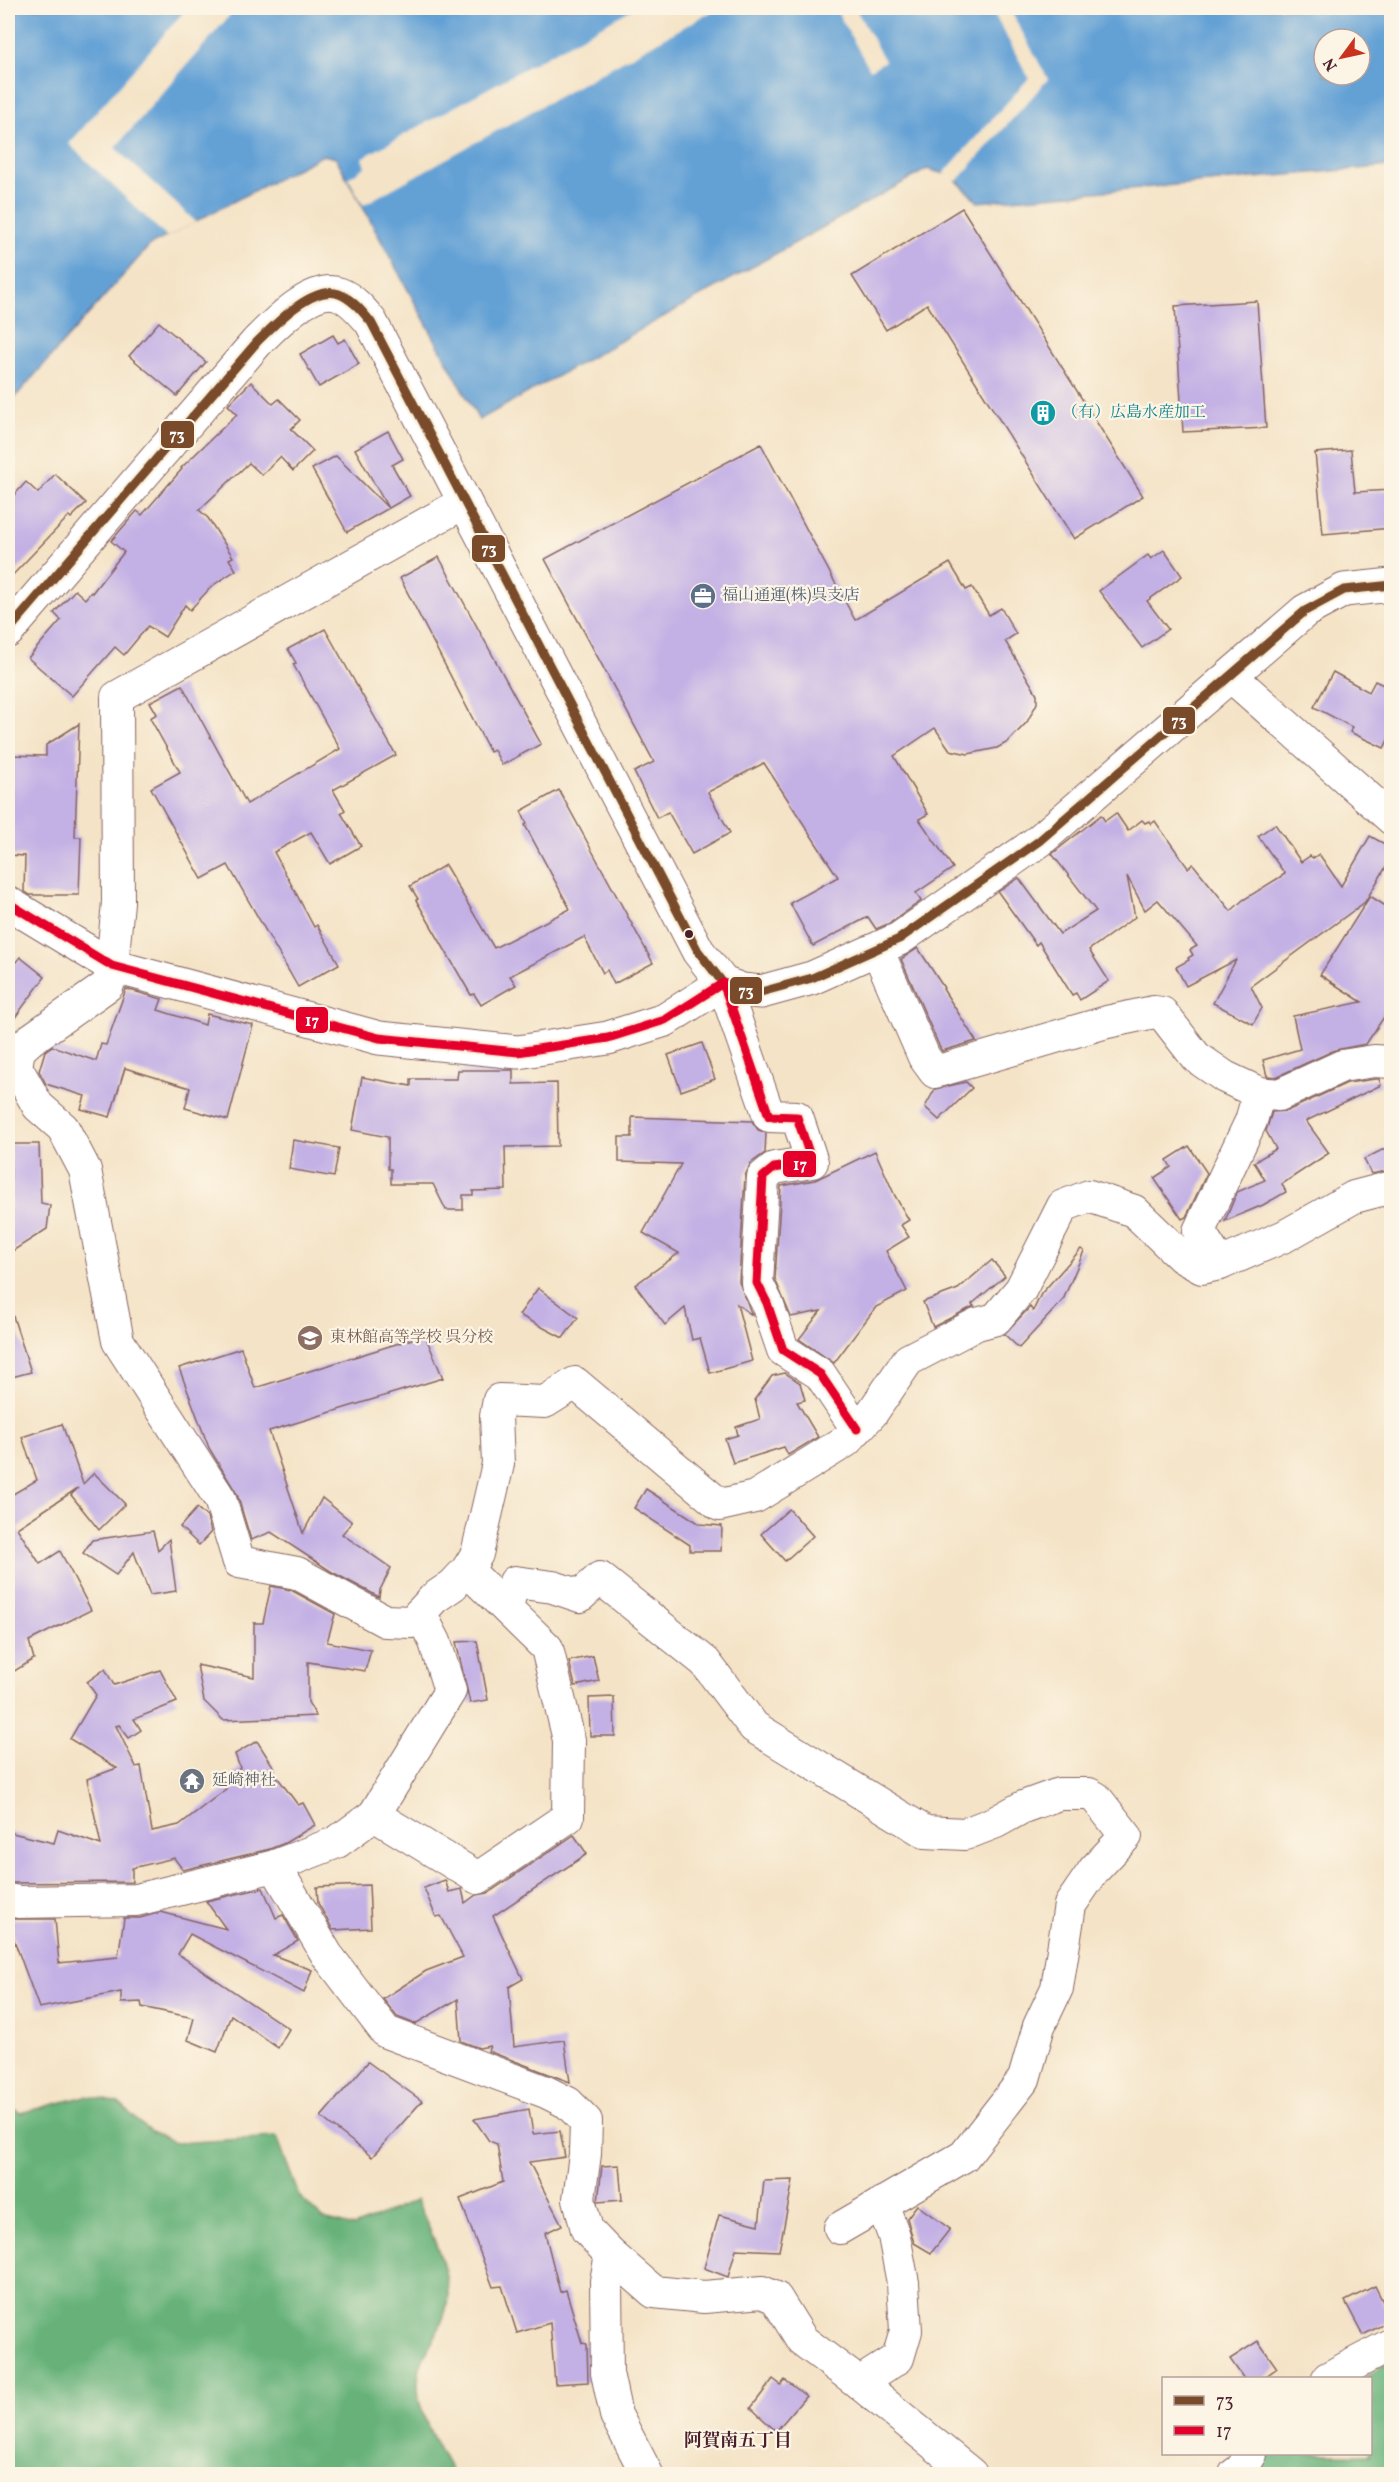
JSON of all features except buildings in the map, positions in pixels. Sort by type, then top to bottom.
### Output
[{"type":"main road","points":[[8,631],[257,342],[286,313],[316,295],[338,293],[358,306],[371,322],[698,951],[723,983],[742,990],[761,993],[812,978],[899,939],[1039,841],[1232,677],[1305,611],[1344,590],[1392,585]]},
{"type":"main road","points":[[8,903],[112,966],[379,1038],[518,1052],[608,1038],[665,1020],[723,983]]},
{"type":"street","points":[[465,502],[117,697],[118,902],[108,985],[30,1040],[19,1050],[15,1067],[38,1106],[63,1128],[85,1170],[118,1341],[220,1499],[239,1562],[297,1572],[385,1621],[412,1622],[434,1598],[453,1585],[467,1570],[477,1554],[498,1464],[495,1416],[499,1400],[545,1402],[575,1383],[720,1505],[755,1497],[846,1441],[872,1413],[908,1360],[977,1324],[996,1319],[1021,1289],[1064,1206],[1089,1196],[1134,1211],[1182,1257],[1202,1268],[1221,1264],[1285,1236],[1354,1197],[1392,1187]]},
{"type":"street","points":[[1232,677],[1392,819]]},
{"type":"street","points":[[878,949],[924,1057],[935,1072],[1107,1022],[1154,1012],[1162,1014],[1196,1057],[1225,1077],[1259,1093],[1279,1095],[1342,1066],[1374,1061],[1392,1062]]},
{"type":"street","points":[[723,983],[769,1116],[797,1117],[812,1162],[774,1168],[763,1177],[757,1283],[767,1303],[783,1350],[820,1374],[857,1429]]},
{"type":"street","points":[[1221,1264],[1199,1231],[1251,1122],[1259,1093]]},
{"type":"street","points":[[374,1815],[478,1878],[568,1817],[569,1740],[547,1648],[467,1570]]},
{"type":"street","points":[[506,1607],[515,1582],[553,1587],[580,1596],[600,1578],[705,1662],[754,1727],[925,1832],[965,1834],[996,1822],[1023,1807],[1059,1794],[1089,1794],[1096,1798],[1126,1836],[1094,1870],[1070,1905],[1057,1988],[1039,2026],[1024,2079],[963,2156],[840,2228]]},
{"type":"street","points":[[8,1900],[19,1902],[136,1900],[275,1866],[337,1842],[374,1815],[450,1691],[435,1642],[420,1613]]},
{"type":"street","points":[[275,1866],[327,1955],[386,2032],[546,2092],[568,2103],[586,2121],[585,2154],[579,2199],[587,2230],[611,2255],[654,2292],[704,2297],[762,2292],[776,2298],[802,2340],[859,2383],[971,2475]]},
{"type":"street","points":[[859,2383],[898,2358],[906,2331],[903,2283],[894,2236],[882,2203]]},
{"type":"street","points":[[611,2255],[606,2281],[608,2373],[616,2415],[646,2475]]},
{"type":"street","points":[[1332,2377],[1392,2344]]},
{"type":"street","points":[[1235,2475],[1250,2455]]},
{"type":"green space","points":[[86,2096],[119,2103],[144,2127],[175,2143],[277,2137],[299,2196],[323,2219],[354,2227],[417,2200],[442,2259],[448,2296],[443,2319],[419,2370],[418,2386],[424,2417],[453,2474],[8,2474],[8,2107],[20,2113]]},
{"type":"green space","points":[[1391,2360],[1391,2474],[1214,2474],[1239,2455],[1372,2455],[1372,2377],[1366,2377]]},
{"type":"water","points":[[8,8],[1391,8],[1391,166],[978,202],[952,176],[927,169],[479,420],[336,158],[323,155],[150,245],[8,405]]},
{"type":"pier","points":[[187,8],[236,8],[115,148],[196,222],[167,237],[69,144]]},
{"type":"pier","points":[[634,8],[718,8],[363,205],[348,178],[365,167],[362,158]]},
{"type":"pier","points":[[835,8],[855,8],[885,61],[870,70]]},
{"type":"pier","points":[[991,8],[1009,8],[1048,79],[957,181],[943,174],[1029,78]]},
{"type":"transit line","name":"73","points":[[8,631],[264,335],[306,300],[329,292],[344,296],[371,322],[698,951],[723,983],[742,990],[761,992],[812,978],[899,939],[1039,841],[1305,611],[1344,590],[1392,585]]},
{"type":"transit line","name":"17","points":[[8,903],[112,966],[379,1038],[518,1052],[608,1038],[665,1020],[723,983],[769,1116],[797,1117],[812,1162],[774,1168],[763,1177],[757,1283],[767,1303],[783,1350],[820,1374],[857,1429]]},
{"type":"place","name":"（有）広島水産加工","points":[[1043,413]]},
{"type":"place","name":"福山通運(株)呉支店","points":[[703,596]]},
{"type":"place","name":"東林館高等学校 呉分校","points":[[310,1338]]},
{"type":"place","name":"延崎神社","points":[[192,1781]]},
{"type":"district","name":"阿賀南五丁目","points":[[738,2441]]}]
